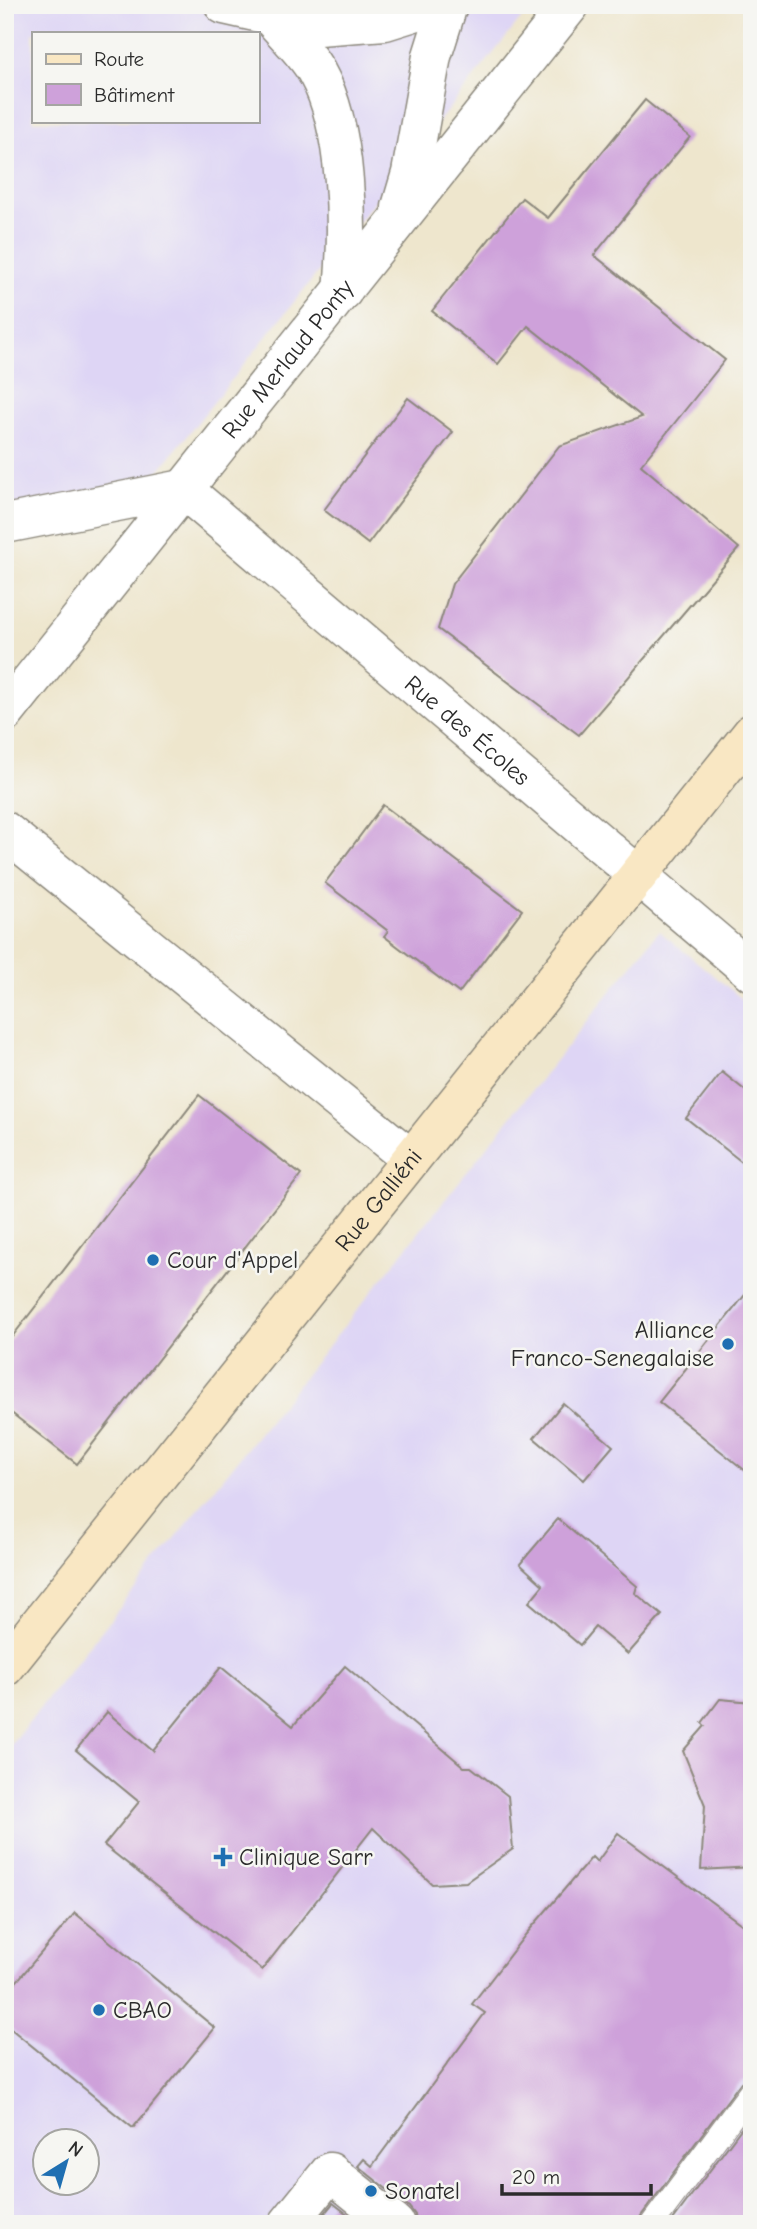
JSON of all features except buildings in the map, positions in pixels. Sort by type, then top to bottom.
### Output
[{"type":"street","points":[[224,5],[318,26],[385,21],[436,5]]},
{"type":"street","points":[[398,220],[411,173],[432,56],[448,5]]},
{"type":"street","name":"Rue Merlaud Ponty","points":[[5,713],[570,5]]},
{"type":"street","points":[[269,15],[317,72],[336,123],[348,241],[343,291]]},
{"type":"street","points":[[5,524],[183,489]]},
{"type":"street","name":"Rue des Écoles","points":[[183,489],[752,972]]},
{"type":"street","name":"Rue Galliéni","points":[[5,1667],[752,733]]},
{"type":"street","points":[[5,831],[411,1159]]},
{"type":"street","points":[[288,2224],[330,2172],[395,2224]]},
{"type":"lane","points":[[652,2224],[752,2090]]},
{"type":"shaded area","points":[[5,5],[532,5],[149,483],[5,510]]},
{"type":"shaded area","points":[[659,931],[752,1007],[752,2224],[5,2224],[5,1752]]},
{"type":"place","name":"Cour d'Appel","points":[[153,1260]]},
{"type":"place","name":"Alliance Franco-Senegalaise","points":[[728,1344]]},
{"type":"place","name":"Clinique Sarr","points":[[223,1857]]},
{"type":"place","name":"CBAO","points":[[99,2010]]},
{"type":"place","name":"Sonatel","points":[[371,2191]]}]
